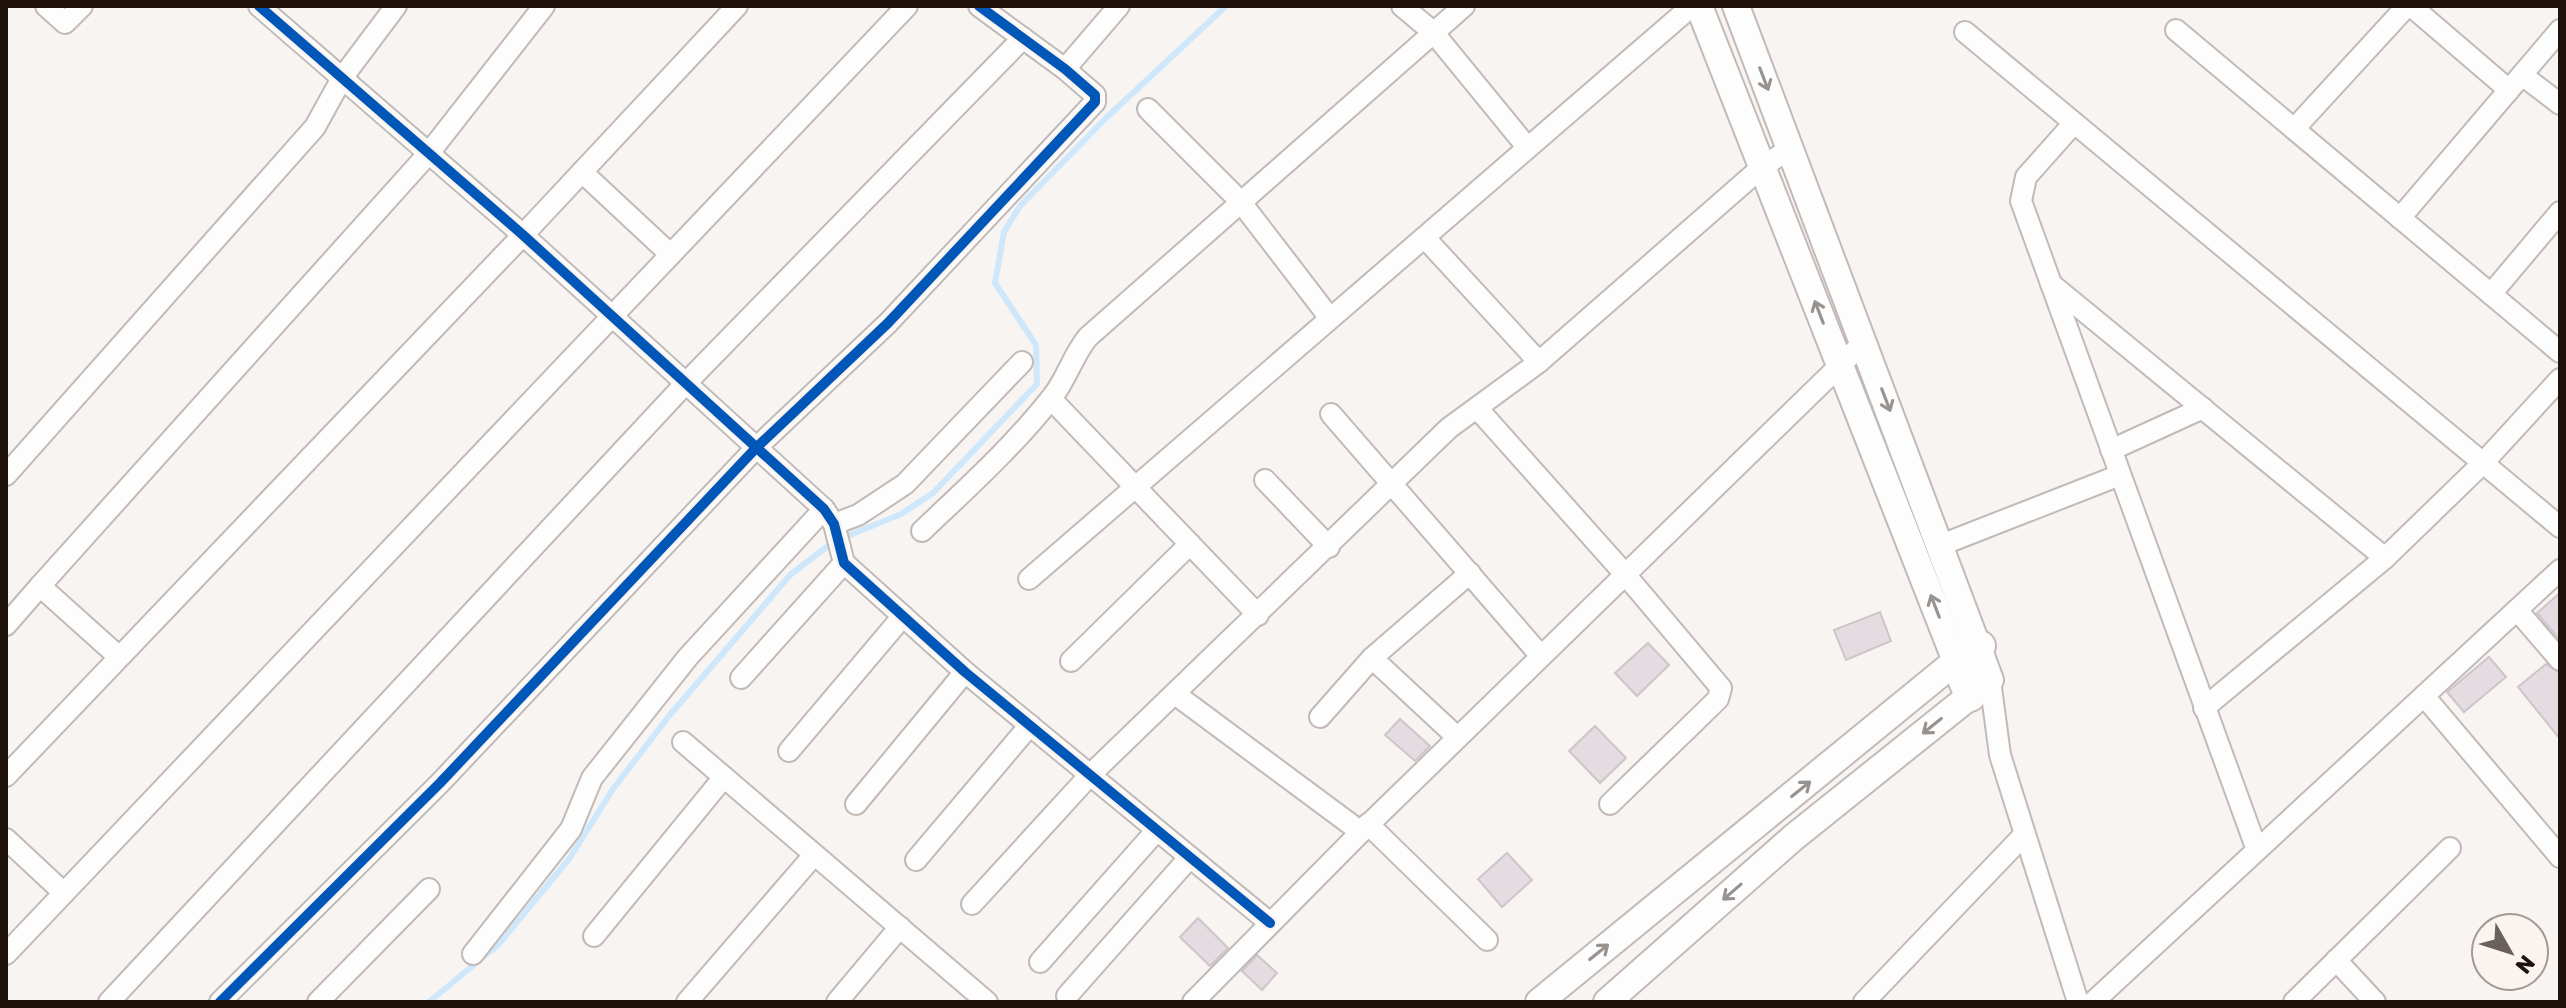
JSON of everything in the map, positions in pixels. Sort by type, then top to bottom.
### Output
[{"type":"highway","points":[[1968,654],[1980,688]]},
{"type":"main road","points":[[1699,6],[1839,363],[1968,654]]},
{"type":"main road","points":[[1736,6],[1941,545],[1968,654]]},
{"type":"main road","points":[[1539,1002],[1968,654]]},
{"type":"main road","points":[[1607,1002],[1794,837],[1980,688]]},
{"type":"street","points":[[46,6],[65,23],[82,6]]},
{"type":"street","points":[[259,6],[523,235],[756,448],[903,616],[965,672],[1270,923]]},
{"type":"street","points":[[6,475],[315,127],[342,78],[396,6]]},
{"type":"street","points":[[6,625],[429,153],[544,6]]},
{"type":"street","points":[[6,776],[523,235],[737,6]]},
{"type":"street","points":[[6,954],[907,6]]},
{"type":"street","points":[[220,1002],[440,783],[756,448],[888,323],[1095,102],[1095,95],[1065,69],[979,6]]},
{"type":"street","points":[[1065,69],[1119,6]]},
{"type":"street","points":[[1402,6],[1433,32],[1527,147]]},
{"type":"street","points":[[922,531],[997,460],[1051,399],[1088,337],[1464,6]]},
{"type":"street","points":[[1029,579],[1133,485],[1425,238],[1692,6]]},
{"type":"street","points":[[2294,129],[2409,6],[2515,83],[2560,104]]},
{"type":"street","points":[[2176,30],[2560,352]]},
{"type":"street","points":[[2400,218],[2560,30]]},
{"type":"street","points":[[1965,32],[2560,527]]},
{"type":"street","points":[[109,1002],[686,383],[1023,38]]},
{"type":"street","points":[[1148,109],[1240,201],[1329,317]]},
{"type":"street","points":[[2074,123],[2026,177],[2021,187],[2021,201],[2257,850]]},
{"type":"street","points":[[972,904],[1090,775],[1393,486],[1449,428],[1539,362],[1762,167],[1791,148]]},
{"type":"street","points":[[582,172],[670,254]]},
{"type":"street","points":[[2491,294],[2560,212]]},
{"type":"street","points":[[1425,238],[1539,362]]},
{"type":"street","points":[[2051,283],[2385,558]]},
{"type":"street","points":[[1193,1002],[1364,828],[1864,342]]},
{"type":"street","points":[[473,954],[571,829],[592,778],[688,657],[858,515],[905,484],[1022,362]]},
{"type":"street","points":[[2204,708],[2385,558],[2483,463],[2560,379]]},
{"type":"street","points":[[1051,399],[1258,615]]},
{"type":"street","points":[[1477,408],[1624,573],[1721,688],[1721,693],[1610,804]]},
{"type":"street","points":[[2111,450],[2203,408]]},
{"type":"street","points":[[1331,414],[1540,655]]},
{"type":"street","points":[[1941,545],[2120,475]]},
{"type":"street","points":[[1265,480],[1329,547]]},
{"type":"street","points":[[741,678],[836,536]]},
{"type":"street","points":[[1071,661],[1190,544]]},
{"type":"street","points":[[2093,1002],[2560,570]]},
{"type":"street","points":[[1320,717],[1372,658],[1470,573]]},
{"type":"street","points":[[40,586],[118,656]]},
{"type":"street","points":[[2517,610],[2560,660]]},
{"type":"street","points":[[789,751],[903,616]]},
{"type":"street","points":[[1372,658],[1457,737]]},
{"type":"street","points":[[856,804],[965,672]]},
{"type":"street","points":[[1980,688],[2023,836],[2054,917],[2078,1002]]},
{"type":"street","points":[[1175,694],[1364,828],[1487,940]]},
{"type":"street","points":[[2424,696],[2560,857]]},
{"type":"street","points":[[916,860],[1030,725]]},
{"type":"street","points":[[683,742],[987,1002]]},
{"type":"street","points":[[594,936],[724,777]]},
{"type":"street","points":[[1040,962],[1157,830]]},
{"type":"street","points":[[1864,1002],[2023,836]]},
{"type":"street","points":[[6,839],[64,893]]},
{"type":"street","points":[[2294,1002],[2450,848]]},
{"type":"street","points":[[687,1002],[814,855]]},
{"type":"street","points":[[1067,996],[1190,857]]},
{"type":"street","points":[[318,1002],[429,889]]},
{"type":"street","points":[[837,1002],[900,927]]},
{"type":"street","points":[[2336,960],[2375,1002]]},
{"type":"building","points":[[2560,593],[2560,640],[2537,613]]},
{"type":"building","points":[[1880,612],[1891,641],[1846,660],[1834,630]]},
{"type":"building","points":[[1648,643],[1669,665],[1637,696],[1615,673]]},
{"type":"building","points":[[2489,657],[2506,677],[2464,712],[2447,692]]},
{"type":"building","points":[[2546,664],[2560,673],[2560,739],[2518,687]]},
{"type":"building","points":[[1400,719],[1430,746],[1415,761],[1385,735]]},
{"type":"building","points":[[1595,726],[1626,758],[1600,783],[1569,751]]},
{"type":"building","points":[[1507,853],[1532,880],[1502,907],[1478,879]]},
{"type":"building","points":[[1198,918],[1228,948],[1210,966],[1180,937]]},
{"type":"building","points":[[1257,955],[1277,973],[1262,990],[1242,971]]},
{"type":"waterway","points":[[429,1002],[499,944],[569,859],[613,789],[669,716],[790,575],[833,542],[901,514],[933,493],[1037,384],[1036,345],[995,283],[1004,232],[1020,206],[1105,119],[1226,6]]},
{"type":"cycle path","points":[[259,6],[523,235],[824,509],[834,524],[844,563],[965,672],[1270,923]]},
{"type":"cycle path","points":[[220,1002],[440,783],[756,448],[888,323],[1095,102],[1095,95],[1065,69],[979,6]]}]
